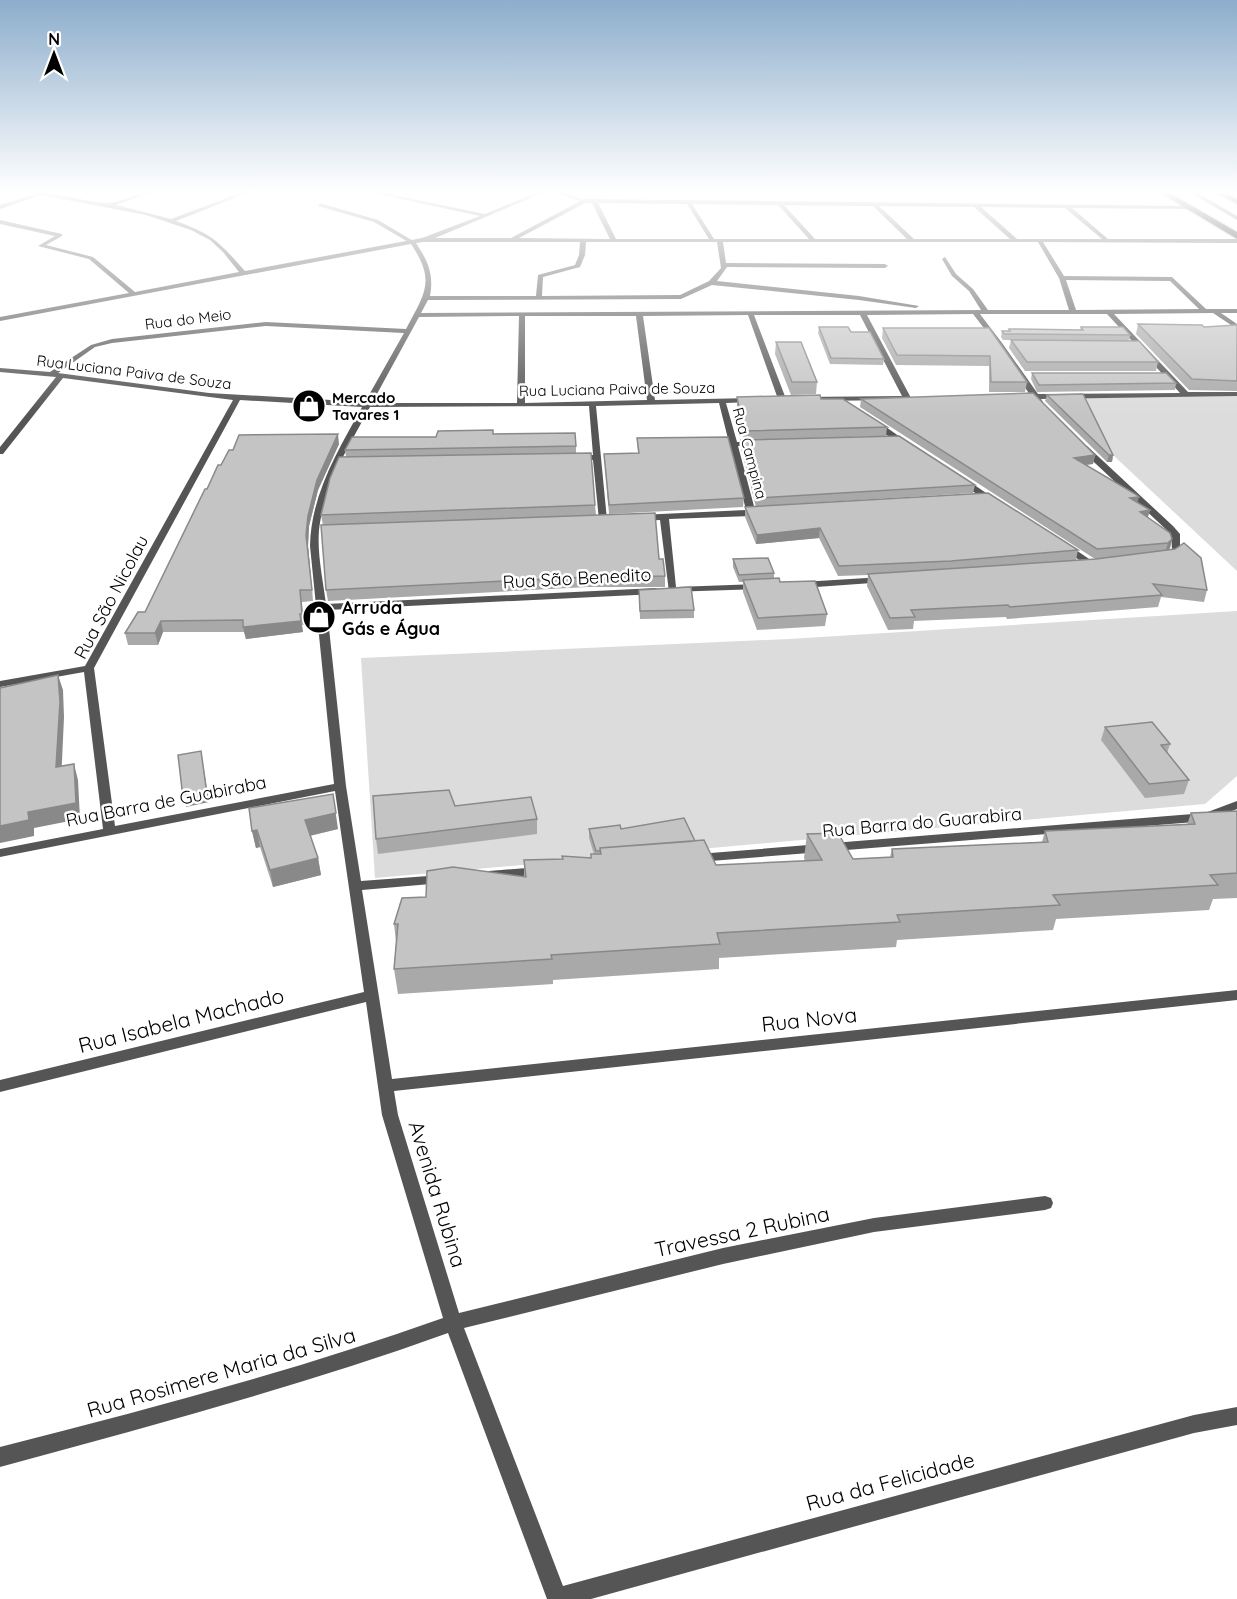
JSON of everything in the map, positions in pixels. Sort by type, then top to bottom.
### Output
[{"type":"street","points":[[101,267],[134,294]]},
{"type":"street","points":[[237,267],[243,273]]},
{"type":"street","points":[[0,319],[278,267]]},
{"type":"street","points":[[428,267],[431,279],[426,298],[681,297],[712,283],[722,272],[723,267]]},
{"type":"street","points":[[539,297],[540,276],[576,267]]},
{"type":"street","points":[[949,267],[954,275],[971,290],[985,311]]},
{"type":"street","points":[[1055,267],[1062,278],[1073,311]]},
{"type":"street","points":[[1062,278],[1173,280],[1204,311]]},
{"type":"street","points":[[712,283],[859,298],[944,311]]},
{"type":"street","points":[[681,297],[685,314]]},
{"type":"street","name":"Avenida Rubina","points":[[426,298],[366,405],[325,487],[315,530],[321,607],[340,786],[390,1114],[453,1323],[557,1599]]},
{"type":"street","points":[[974,311],[1022,375],[1034,397],[1048,411]]},
{"type":"street","points":[[1214,311],[1237,327]]},
{"type":"street","points":[[417,315],[1237,311]]},
{"type":"street","points":[[862,312],[907,398]]},
{"type":"street","points":[[1109,312],[1186,395]]},
{"type":"street","points":[[750,313],[782,399]]},
{"type":"street","points":[[639,314],[651,402]]},
{"type":"street","points":[[521,404],[522,315]]},
{"type":"street","name":"Rua do Meio","points":[[52,374],[93,346],[112,341],[266,324],[409,331]]},
{"type":"street","points":[[1000,344],[1012,344]]},
{"type":"street","points":[[1129,345],[1140,345]]},
{"type":"street","name":"Rua Luciana Paiva de Souza","points":[[0,370],[52,374],[238,398],[366,405],[758,400]]},
{"type":"street","points":[[1022,375],[1033,375]]},
{"type":"street","points":[[1157,375],[1168,375]]},
{"type":"street","points":[[1,449],[61,376]]},
{"type":"street","points":[[1006,397],[1237,394]]},
{"type":"street","name":"Rua São Nicolau","points":[[109,830],[88,668],[238,398]]},
{"type":"street","points":[[837,398],[855,410]]},
{"type":"street","points":[[770,399],[919,398]]},
{"type":"street","name":"Rua Campina","points":[[722,400],[752,513]]},
{"type":"street","points":[[592,403],[603,520]]},
{"type":"street","points":[[864,416],[916,451]]},
{"type":"street","points":[[887,440],[899,440]]},
{"type":"street","points":[[1076,440],[1175,534],[1177,550],[1169,556],[1158,558]]},
{"type":"street","points":[[734,444],[769,443]]},
{"type":"street","points":[[562,458],[597,457]]},
{"type":"street","points":[[336,462],[347,462]]},
{"type":"street","points":[[950,473],[1006,509]]},
{"type":"street","points":[[976,498],[987,497]]},
{"type":"street","points":[[634,518],[775,511]]},
{"type":"street","points":[[664,517],[672,590]]},
{"type":"street","points":[[591,520],[613,519]]},
{"type":"street","points":[[315,530],[326,530]]},
{"type":"street","points":[[1052,537],[1099,565],[1071,567]]},
{"type":"street","points":[[791,585],[898,579]]},
{"type":"street","name":"Rua São Benedito","points":[[321,607],[768,586]]},
{"type":"street","points":[[0,684],[88,668]]},
{"type":"street","name":"Rua Barra de Guabiraba","points":[[0,853],[340,786]]},
{"type":"street","name":"Rua Barra do Guarabira","points":[[687,859],[1207,817],[1237,805]]},
{"type":"street","points":[[474,876],[557,869]]},
{"type":"street","points":[[356,886],[451,878]]},
{"type":"street","name":"Rua Isabela Machado","points":[[0,1086],[372,995]]},
{"type":"street","name":"Rua Nova","points":[[386,1086],[1237,995]]},
{"type":"street","name":"Travessa 2 Rubina","points":[[453,1323],[723,1256],[839,1232],[874,1225],[1045,1203]]},
{"type":"street","name":"Rua Rosimere Maria da Silva","points":[[0,1457],[189,1407],[364,1355],[453,1323]]},
{"type":"street","name":"Rua da Felicidade","points":[[557,1599],[1194,1424],[1237,1416]]},
{"type":"shaded area","points":[[1237,396],[1237,571],[1052,398]]},
{"type":"shaded area","points":[[1237,611],[1237,776],[1205,804],[375,878],[361,658],[789,639]]},
{"type":"building","points":[[1138,324],[1202,325],[1204,327],[1237,325],[1237,381],[1192,379]]},
{"type":"building","points":[[819,327],[848,327],[851,332],[870,332],[884,359],[831,358]]},
{"type":"building","points":[[1081,327],[1123,327],[1130,335],[1004,334],[1002,331],[1010,331],[1009,329],[1083,330]]},
{"type":"building","points":[[883,328],[989,328],[1027,382],[991,382],[990,356],[897,355]]},
{"type":"building","points":[[1011,340],[1139,341],[1158,362],[1027,362]]},
{"type":"building","points":[[776,342],[801,342],[817,382],[792,382]]},
{"type":"building","points":[[1032,373],[1166,373],[1176,383],[1039,385]]},
{"type":"building","points":[[1033,393],[1095,455],[1074,458],[1137,495],[1139,497],[1130,498],[1150,510],[1140,512],[1170,533],[1172,539],[1168,543],[1097,549],[861,399]]},
{"type":"building","points":[[1083,394],[1113,455],[1109,455],[1047,395]]},
{"type":"building","points":[[820,395],[821,399],[843,399],[887,427],[744,431],[737,397]]},
{"type":"building","points":[[493,430],[493,434],[575,433],[576,446],[345,450],[352,437],[436,437],[438,431]]},
{"type":"building","points":[[338,434],[317,480],[308,516],[306,535],[312,590],[300,590],[301,621],[243,627],[243,620],[161,621],[155,633],[125,633],[138,612],[145,612],[205,489],[218,465],[221,465],[229,450],[233,450],[239,435]]},
{"type":"building","points":[[899,436],[975,485],[756,498],[741,440]]},
{"type":"building","points":[[728,437],[744,498],[609,505],[604,454],[639,453],[637,438]]},
{"type":"building","points":[[591,453],[595,505],[321,515],[330,478],[339,457]]},
{"type":"building","points":[[988,493],[1078,550],[951,561],[839,566],[820,528],[757,535],[745,507]]},
{"type":"building","points":[[655,513],[659,559],[663,559],[665,576],[588,577],[326,590],[321,525]]},
{"type":"building","points":[[1184,543],[1201,558],[1207,590],[1153,584],[1162,595],[1010,607],[1008,605],[911,610],[915,617],[890,618],[868,574],[1096,559],[1175,549]]},
{"type":"building","points":[[768,558],[774,573],[739,575],[733,559]]},
{"type":"building","points":[[779,578],[780,582],[815,581],[827,614],[758,618],[743,580]]},
{"type":"building","points":[[691,587],[694,610],[640,611],[639,590]]},
{"type":"building","points":[[58,675],[60,702],[56,767],[74,764],[76,803],[28,812],[29,820],[0,826],[0,688]]},
{"type":"building","points":[[1152,722],[1170,744],[1161,745],[1189,780],[1149,784],[1105,727]]},
{"type":"building","points":[[201,751],[207,794],[183,798],[178,755]]},
{"type":"building","points":[[449,790],[455,806],[531,797],[537,819],[376,839],[373,796]]},
{"type":"building","points":[[333,794],[336,813],[305,820],[318,858],[270,870],[257,830],[252,831],[249,808]]},
{"type":"building","points":[[1237,811],[1237,873],[1210,875],[1218,885],[1053,895],[1060,905],[897,915],[900,922],[717,933],[720,944],[551,955],[552,959],[394,969],[398,924],[394,924],[402,898],[426,897],[427,871],[453,867],[526,877],[524,860],[563,859],[562,856],[591,858],[591,854],[601,854],[600,848],[704,840],[716,865],[822,860],[807,834],[838,833],[853,859],[893,857],[892,849],[1048,842],[1045,831],[1195,824],[1191,813]]},
{"type":"building","points":[[684,818],[695,841],[600,848],[600,851],[596,851],[589,829],[620,825],[621,829]]},
{"type":"place","name":"Mercado Tavares 1","points":[[309,406]]},
{"type":"place","name":"Arruda Gás e Água","points":[[319,617]]}]
